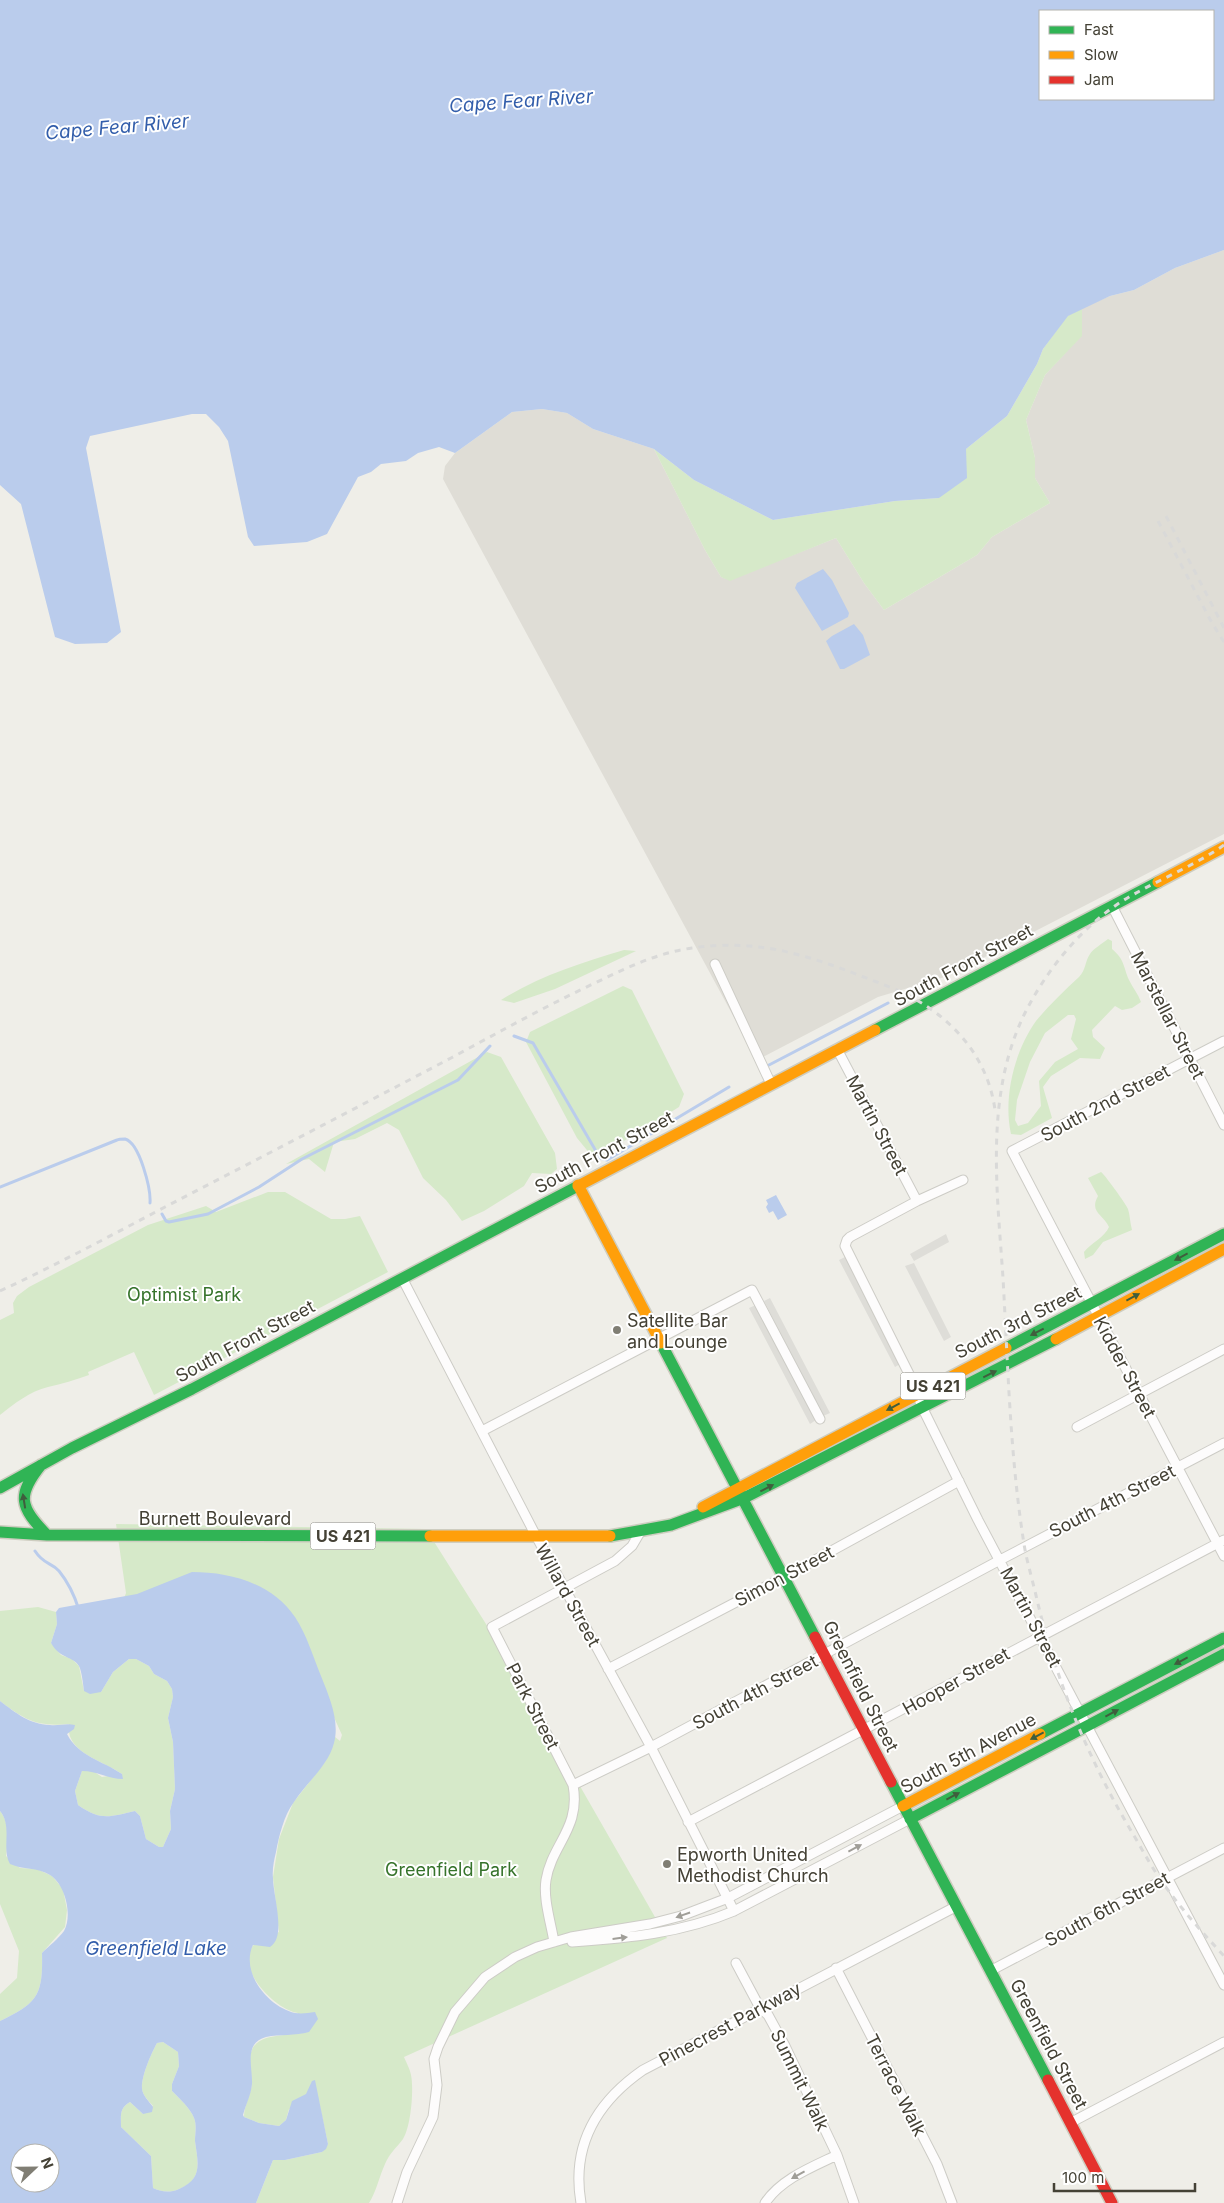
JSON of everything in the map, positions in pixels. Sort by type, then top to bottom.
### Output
[{"type":"main road","name":"South Front Street","points":[[0,1488],[1224,847]]},
{"type":"main road","name":"Greenfield Street","points":[[578,1185],[1112,2203]]},
{"type":"main road","name":"South 3rd Street","points":[[639,1534],[691,1514],[1224,1234]]},
{"type":"main road","name":"South 3rd Street","points":[[639,1534],[681,1524],[744,1499],[1008,1365],[1224,1249]]},
{"type":"main road","points":[[41,1465],[27,1482],[23,1492],[23,1504],[31,1519],[47,1535]]},
{"type":"main road","name":"Burnett Boulevard","points":[[0,1532],[47,1535],[612,1536],[639,1534]]},
{"type":"main road","points":[[0,1541],[47,1535]]},
{"type":"main road","name":"South 5th Avenue","points":[[903,1806],[1224,1638]]},
{"type":"main road","name":"South 5th Avenue","points":[[910,1819],[1224,1654]]},
{"type":"street","name":"Marstellar Street","points":[[1112,906],[1224,1125]]},
{"type":"street","points":[[714,964],[771,1084]]},
{"type":"street","name":"South 2nd Street","points":[[1012,1151],[1224,1041]]},
{"type":"street","name":"Martin Street","points":[[837,1049],[917,1201],[850,1237],[845,1246],[959,1481],[1224,1985]]},
{"type":"street","name":"Kidder Street","points":[[1012,1151],[1178,1468],[1221,1542],[1224,1556]]},
{"type":"street","points":[[917,1201],[962,1180]]},
{"type":"street","name":"Willard Street","points":[[402,1278],[536,1536],[651,1747],[734,1911]]},
{"type":"street","points":[[482,1431],[752,1290],[820,1419]]},
{"type":"street","points":[[1077,1427],[1224,1349]]},
{"type":"street","name":"South 4th Street","points":[[573,1785],[651,1747],[1000,1560],[1224,1444]]},
{"type":"street","name":"Simon Street","points":[[608,1668],[784,1578],[959,1481]]},
{"type":"street","points":[[566,1588],[615,1561],[632,1546],[639,1534]]},
{"type":"street","name":"Hooper Street","points":[[688,1822],[864,1731],[1040,1635],[1221,1542]]},
{"type":"street","name":"Park Street","points":[[566,1588],[492,1627],[573,1785]]},
{"type":"street","points":[[397,2203],[407,2172],[433,2117],[437,2085],[434,2059],[446,2027],[455,2012],[475,1988],[500,1966],[537,1947],[554,1942],[546,1886],[551,1866],[570,1827],[575,1804],[573,1785]]},
{"type":"street","name":"South 5th Avenue","points":[[554,1942],[570,1937],[650,1924],[728,1898],[903,1806]]},
{"type":"street","name":"South 5th Avenue","points":[[554,1942],[611,1939],[685,1928],[734,1911],[910,1819]]},
{"type":"street","name":"South 6th Street","points":[[990,1971],[1224,1848]]},
{"type":"street","name":"Pinecrest Parkway","points":[[581,2203],[579,2173],[582,2149],[591,2126],[614,2093],[643,2070],[957,1906]]},
{"type":"street","name":"Summit Walk","points":[[736,1963],[760,2008],[768,2015],[785,2046],[837,2154],[854,2203]]},
{"type":"street","name":"Terrace Walk","points":[[836,1968],[937,2164],[952,2203]]},
{"type":"street","points":[[1070,2122],[1224,2042]]},
{"type":"street","points":[[765,2203],[771,2194],[789,2181],[837,2154]]},
{"type":"shaded area","points":[[1224,250],[1224,834],[948,976],[878,997],[757,1060],[443,479],[445,466],[455,453],[512,412],[542,409],[567,413],[593,429],[654,449],[705,550],[721,577],[730,580],[836,538],[864,583],[884,610],[977,555],[992,537],[1050,503],[1035,478],[1035,458],[1026,420],[1045,375],[1081,336],[1082,308],[1110,296],[1134,290],[1175,268]]},
{"type":"shaded area","points":[[946,1234],[949,1242],[914,1261],[910,1254]]},
{"type":"shaded area","points":[[845,1257],[900,1364],[895,1367],[839,1260]]},
{"type":"shaded area","points":[[914,1263],[951,1337],[944,1341],[905,1266]]},
{"type":"shaded area","points":[[770,1298],[830,1413],[823,1416],[764,1301]]},
{"type":"shaded area","points":[[756,1305],[816,1420],[810,1424],[749,1308]]},
{"type":"green space","points":[[1082,308],[1082,336],[1045,375],[1026,420],[1035,458],[1035,478],[1050,503],[992,537],[977,555],[884,610],[864,583],[836,538],[730,581],[721,577],[705,550],[654,449],[694,480],[773,520],[895,501],[939,498],[966,449],[1007,416],[1037,364],[1043,349],[1067,316]]},
{"type":"green space","points":[[1108,939],[1112,941],[1112,949],[1122,960],[1129,980],[1141,1002],[1132,1008],[1122,1010],[1115,1006],[1092,1030],[1093,1037],[1105,1048],[1100,1059],[1080,1058],[1051,1076],[1043,1087],[1052,1118],[1021,1135],[1011,1134],[1008,1106],[1012,1076],[1028,1033],[1051,1004],[1079,977],[1090,954]],"holes":[[[1068,1015],[1074,1015],[1076,1019],[1071,1039],[1078,1049],[1055,1062],[1039,1081],[1041,1106],[1028,1123],[1018,1126],[1015,1120],[1017,1100],[1030,1062],[1045,1033]]]},
{"type":"green space","points":[[624,950],[636,951],[555,989],[514,1003],[501,1000],[545,977]]},
{"type":"green space","points":[[623,986],[632,990],[684,1094],[679,1107],[606,1152],[591,1155],[577,1138],[526,1042],[530,1032]]},
{"type":"green space","points":[[487,1052],[501,1057],[555,1153],[557,1169],[551,1174],[532,1173],[524,1186],[484,1211],[462,1221],[446,1200],[423,1178],[399,1130],[387,1123],[355,1139],[334,1142],[325,1172],[309,1159],[286,1164]]},
{"type":"green space","points":[[1101,1172],[1128,1209],[1132,1230],[1103,1242],[1093,1255],[1085,1259],[1084,1252],[1109,1227],[1096,1209],[1098,1196],[1088,1178]]},
{"type":"green space","name":"Optimist Park","points":[[268,1192],[285,1192],[331,1219],[360,1216],[388,1272],[154,1395],[134,1352],[88,1372],[89,1375],[41,1389],[22,1398],[0,1415],[0,1320],[14,1313],[13,1303],[17,1296],[29,1287],[148,1225],[206,1206],[216,1212]]},
{"type":"green space","name":"Greenfield Park","points":[[116,1524],[426,1529],[498,1643],[667,1938],[404,2057],[410,2070],[412,2081],[412,2098],[408,2126],[403,2139],[387,2160],[369,2203],[256,2203],[273,2160],[285,2160],[322,2152],[328,2144],[319,2102],[289,2109],[286,2120],[279,2126],[259,2123],[244,2117],[252,2083],[250,2055],[252,2049],[260,2041],[284,2035],[298,2013],[279,2005],[261,1988],[249,1967],[248,1956],[254,1945],[279,1932],[273,1877],[279,1839],[293,1803],[325,1762],[335,1737],[340,1741],[342,1735],[308,1660],[113,1626],[126,1593]]},
{"type":"green space","points":[[38,1607],[56,1612],[57,1624],[51,1643],[61,1655],[72,1659],[79,1666],[84,1691],[101,1692],[113,1672],[129,1659],[136,1659],[149,1666],[154,1674],[167,1681],[172,1689],[173,1697],[168,1718],[173,1742],[175,1789],[170,1811],[171,1829],[163,1847],[159,1847],[146,1839],[140,1816],[135,1811],[112,1816],[99,1816],[78,1805],[75,1791],[82,1771],[93,1771],[102,1777],[122,1774],[79,1749],[69,1734],[69,1724],[58,1725],[32,1721],[0,1701],[0,1611]]},
{"type":"green space","points":[[0,1811],[7,1827],[6,1856],[20,1868],[37,1869],[52,1876],[63,1889],[67,1910],[65,1927],[42,1953],[41,1979],[36,1996],[23,2009],[0,2021],[0,1994],[17,1978],[19,1951],[0,1904]]},
{"type":"green space","points":[[163,2042],[178,2052],[179,2066],[172,2084],[172,2091],[187,2107],[194,2118],[198,2163],[192,2181],[179,2189],[169,2191],[153,2188],[151,2156],[121,2127],[122,2110],[126,2104],[130,2102],[143,2114],[153,2106],[144,2094],[142,2084],[157,2043]]},
{"type":"water","name":"Cape Fear River","points":[[0,0],[1224,0],[1224,250],[1175,268],[1134,290],[1110,296],[1068,316],[1043,349],[1037,364],[1007,416],[966,449],[967,478],[939,498],[895,501],[773,520],[694,480],[654,449],[593,429],[567,413],[542,409],[512,412],[455,453],[439,447],[418,453],[406,461],[381,464],[371,472],[358,477],[327,534],[307,542],[254,546],[248,537],[228,441],[219,427],[206,414],[192,414],[90,436],[86,448],[121,632],[107,643],[75,644],[55,637],[21,504],[0,485]]},
{"type":"water","points":[[823,569],[832,580],[849,613],[848,617],[822,631],[795,588],[797,583]]},
{"type":"water","points":[[854,624],[863,635],[870,655],[844,669],[840,669],[826,641]]},
{"type":"water","points":[[776,1195],[787,1215],[778,1220],[773,1211],[769,1213],[766,1207],[768,1204],[766,1200]]},
{"type":"water","name":"Greenfield Lake","points":[[192,1572],[235,1577],[262,1588],[286,1605],[295,1617],[310,1646],[330,1700],[336,1726],[334,1743],[322,1767],[290,1807],[279,1839],[273,1872],[278,1915],[278,1935],[270,1947],[253,1945],[250,1955],[253,1977],[266,1996],[275,2004],[295,2013],[315,2012],[318,2019],[309,2032],[266,2037],[254,2045],[251,2057],[252,2078],[250,2096],[243,2115],[259,2123],[279,2126],[286,2120],[292,2101],[306,2094],[312,2081],[315,2080],[328,2144],[322,2152],[285,2160],[273,2160],[256,2203],[0,2203],[0,2021],[23,2009],[36,1996],[41,1979],[42,1953],[64,1931],[68,1917],[66,1900],[60,1885],[55,1879],[45,1872],[10,1864],[8,1858],[6,1851],[6,1824],[0,1811],[0,1701],[23,1717],[36,1723],[75,1725],[74,1729],[67,1734],[72,1742],[84,1753],[122,1774],[123,1779],[82,1771],[75,1791],[78,1805],[99,1816],[112,1816],[135,1811],[140,1816],[146,1839],[159,1847],[163,1847],[171,1829],[170,1811],[175,1789],[173,1742],[168,1718],[173,1697],[172,1689],[167,1681],[154,1674],[149,1666],[136,1659],[129,1659],[113,1672],[101,1692],[90,1694],[84,1691],[79,1666],[73,1660],[58,1652],[51,1643],[57,1624],[56,1612],[59,1608],[137,1594]],"holes":[[[163,2042],[178,2052],[179,2066],[172,2084],[172,2091],[187,2107],[194,2118],[198,2163],[195,2175],[187,2185],[176,2190],[162,2191],[153,2188],[151,2156],[121,2127],[121,2116],[122,2110],[130,2102],[143,2114],[152,2112],[153,2107],[144,2094],[142,2084],[157,2043]]]},
{"type":"waterway","points":[[769,1065],[888,1003]]},
{"type":"waterway","points":[[514,1036],[533,1043],[600,1158],[607,1160],[729,1087]]},
{"type":"waterway","points":[[162,1214],[166,1221],[169,1222],[208,1214],[259,1187],[302,1159],[458,1080],[490,1046]]},
{"type":"waterway","points":[[0,1187],[118,1140],[125,1139],[135,1149],[144,1168],[149,1188],[150,1203]]},
{"type":"waterway","points":[[35,1551],[41,1559],[56,1568],[62,1575],[71,1590],[79,1610]]},
{"type":"railway","points":[[1166,516],[1224,628]]},
{"type":"railway","points":[[1158,521],[1224,642]]},
{"type":"railway","points":[[1224,845],[1113,907],[1084,932],[1058,961],[1036,993],[1013,1041],[1004,1073],[997,1141],[998,1210],[1010,1411],[1019,1511],[1025,1551],[1045,1631],[1076,1721],[1117,1806],[1163,1883],[1200,1930],[1224,1956]]},
{"type":"railway","points":[[0,1291],[42,1271],[523,1019],[607,977],[654,957],[679,950],[719,945],[769,948],[792,953],[839,968],[907,995],[926,1006],[959,1033],[972,1050],[982,1068],[990,1088],[995,1110]]},
{"type":"traffic: fast","points":[[875,1030],[1158,882]]},
{"type":"traffic: fast","points":[[0,1488],[72,1448],[192,1389],[578,1186]]},
{"type":"traffic: fast","points":[[1006,1348],[1224,1234]]},
{"type":"traffic: fast","points":[[610,1536],[671,1525],[744,1498],[1056,1339]]},
{"type":"traffic: fast","points":[[661,1343],[815,1637]]},
{"type":"traffic: fast","points":[[41,1465],[28,1485],[24,1501],[31,1517],[47,1535]]},
{"type":"traffic: fast","points":[[0,1532],[47,1535],[430,1536]]},
{"type":"traffic: fast","points":[[1040,1734],[1224,1638]]},
{"type":"traffic: fast","points":[[910,1819],[1224,1654]]},
{"type":"traffic: fast","points":[[891,1782],[1048,2080]]},
{"type":"traffic: slow","points":[[1158,882],[1224,847]]},
{"type":"traffic: slow","points":[[578,1186],[875,1030]]},
{"type":"traffic: slow","points":[[578,1185],[661,1343]]},
{"type":"traffic: slow","points":[[1056,1339],[1224,1249]]},
{"type":"traffic: slow","points":[[703,1507],[1006,1348]]},
{"type":"traffic: slow","points":[[430,1536],[610,1536]]},
{"type":"traffic: slow","points":[[903,1806],[1040,1734]]},
{"type":"traffic: jam","points":[[815,1637],[891,1782]]},
{"type":"traffic: jam","points":[[1048,2080],[1112,2203]]},
{"type":"place","name":"Satellite Bar and Lounge","points":[[617,1330]]},
{"type":"place","name":"Epworth United Methodist Church","points":[[667,1864]]}]
